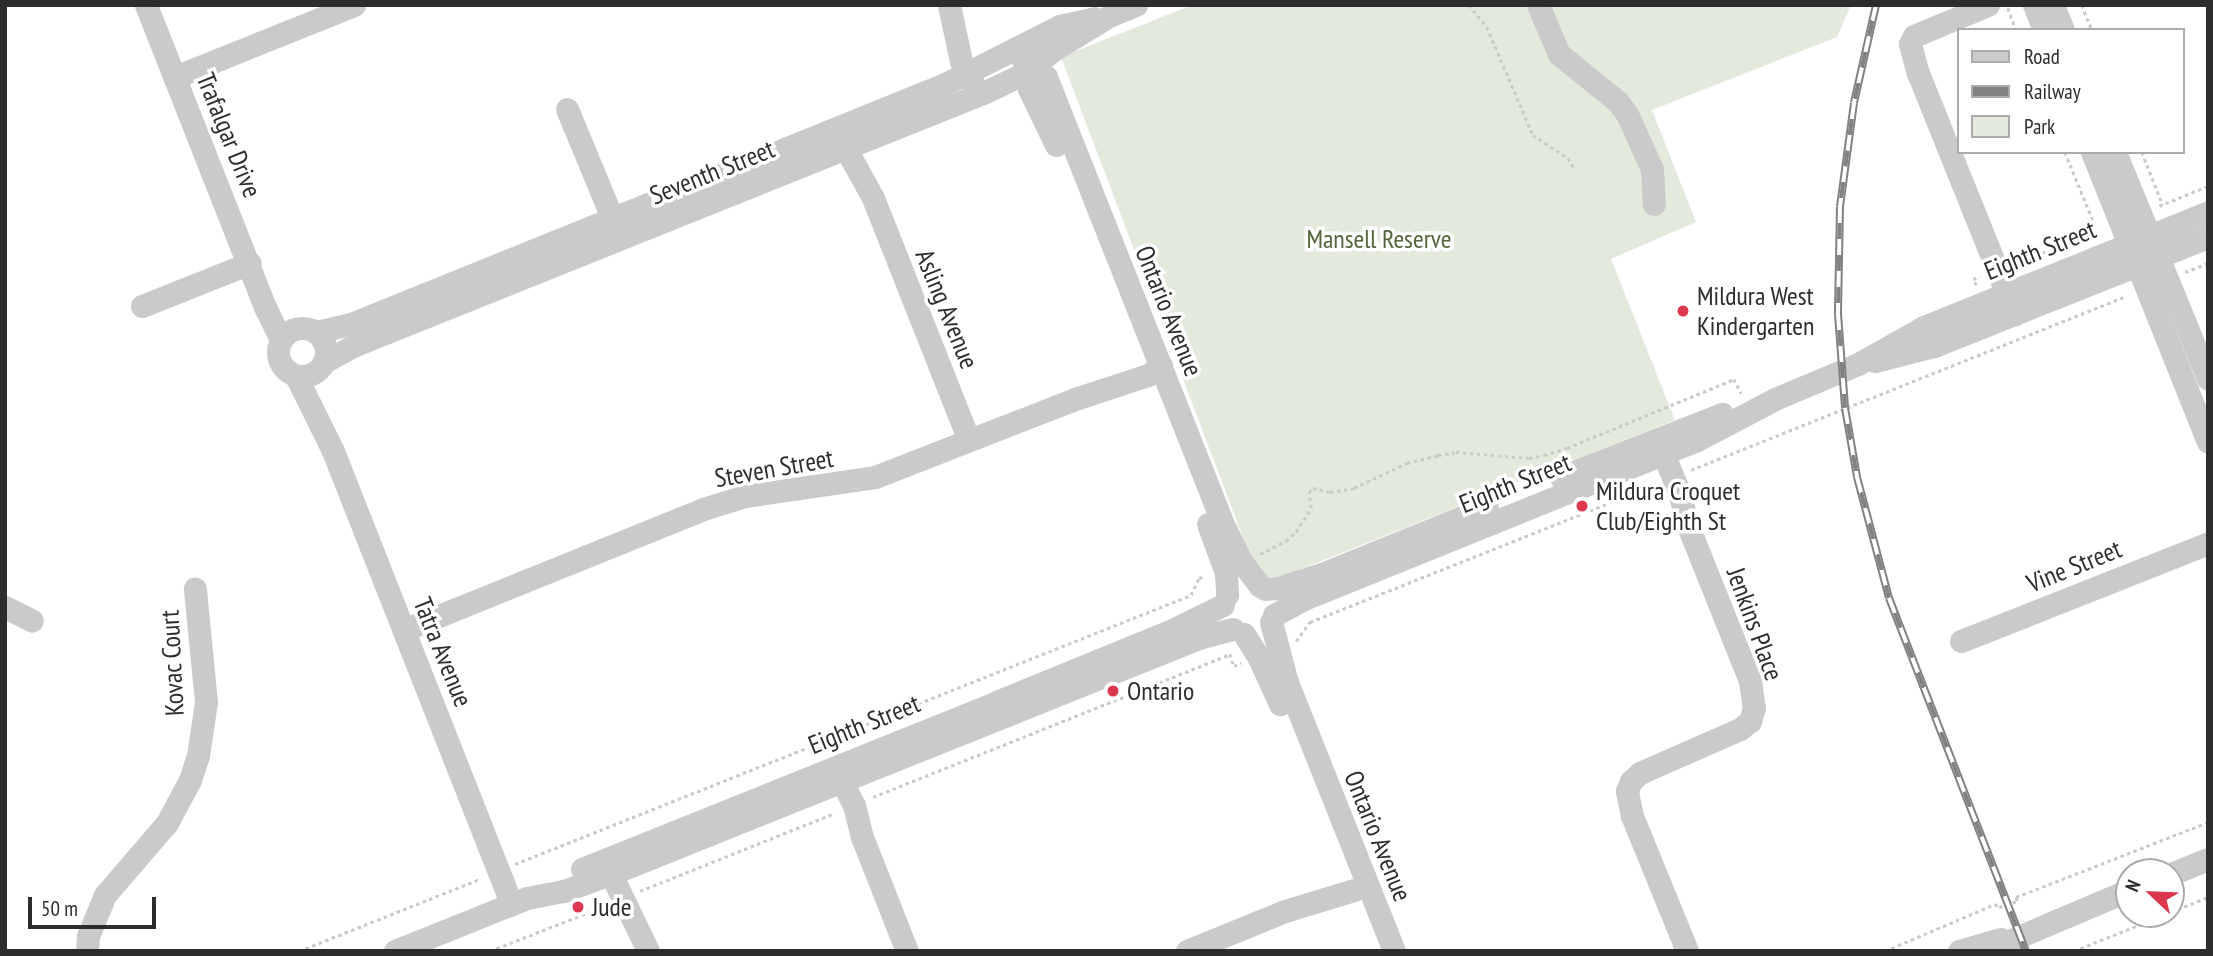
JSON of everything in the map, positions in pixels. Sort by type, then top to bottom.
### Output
[{"type":"street","name":"Trafalgar Drive","points":[[146,5],[259,286],[297,334]]},
{"type":"street","points":[[175,77],[354,5]]},
{"type":"street","name":"Seventh Street","points":[[297,334],[351,324],[852,145],[983,93],[1025,58],[1136,5]]},
{"type":"street","points":[[1538,5],[1559,54],[1617,101],[1628,114],[1653,170],[1654,204]]},
{"type":"street","points":[[1988,5],[1914,36],[1910,44],[1918,73],[2010,304]]},
{"type":"street","points":[[2034,5],[2043,28]]},
{"type":"street","points":[[2053,5],[2062,28]]},
{"type":"street","points":[[951,9],[983,93]]},
{"type":"street","name":"Seventh Street","points":[[311,371],[355,345],[844,125],[975,69],[1025,58]]},
{"type":"street","name":"Ontario Avenue","points":[[1025,58],[1046,77],[1151,369],[1233,564],[1262,587]]},
{"type":"street","points":[[567,109],[616,228]]},
{"type":"street","name":"Asling Avenue","points":[[844,125],[969,440]]},
{"type":"street","points":[[2093,154],[2208,379]]},
{"type":"street","points":[[2116,154],[2144,251],[2208,442]]},
{"type":"street","name":"Eighth Street","points":[[2144,251],[2208,212]]},
{"type":"street","name":"Eighth Street","points":[[1273,619],[1324,590],[1659,455],[1775,399],[1858,364],[1924,327],[2010,304],[2144,251],[2208,237]]},
{"type":"street","points":[[142,306],[250,263]]},
{"type":"street","points":[[297,334],[326,349],[311,371],[281,365],[278,352],[297,334]]},
{"type":"street","name":"Steven Street","points":[[404,630],[727,501],[875,477],[1151,369]]},
{"type":"street","name":"Tatra Avenue","points":[[311,371],[320,422],[499,870],[519,901]]},
{"type":"street","name":"Eighth Street","points":[[1262,587],[1278,588],[1322,574],[1686,426],[1775,399]]},
{"type":"street","name":"Jenkins Place","points":[[1659,455],[1750,681],[1754,708],[1750,721],[1740,729],[1640,773],[1631,781],[1627,792],[1632,816],[1687,951]]},
{"type":"street","name":"Vine Street","points":[[1961,641],[2208,543]]},
{"type":"street","name":"Ontario Avenue","points":[[1225,600],[1233,564]]},
{"type":"street","points":[[1245,584],[1262,587],[1273,601],[1273,619],[1259,633],[1238,632],[1225,618],[1225,600],[1245,584]]},
{"type":"street","name":"Kovac Court","points":[[86,951],[88,936],[105,895],[167,823],[185,791],[198,756],[206,702],[195,589]]},
{"type":"street","name":"Eighth Street","points":[[836,777],[1121,651],[1225,600]]},
{"type":"street","points":[[5,607],[32,621]]},
{"type":"street","name":"Ontario Avenue","points":[[1273,619],[1267,653],[1379,951]]},
{"type":"street","name":"Eighth Street","points":[[396,951],[519,901],[564,891],[616,866],[836,777],[1199,638],[1238,632]]},
{"type":"street","name":"Ontario Avenue","points":[[1238,632],[1267,653],[1395,951]]},
{"type":"street","points":[[836,777],[907,951]]},
{"type":"street","points":[[2185,868],[2208,859]]},
{"type":"street","points":[[616,866],[645,945]]},
{"type":"street","points":[[1187,951],[1352,884]]},
{"type":"street","points":[[1985,951],[2115,896]]},
{"type":"street","points":[[1959,951],[2020,934]]},
{"type":"path","points":[[1469,5],[1487,27],[1533,135],[1568,158],[1574,168]]},
{"type":"path","points":[[2007,5],[2015,28]]},
{"type":"path","points":[[2082,5],[2091,28]]},
{"type":"path","points":[[2067,154],[2124,297]]},
{"type":"path","points":[[490,951],[1230,654],[1234,666],[1267,653],[1297,640],[1310,622],[2113,302]]},
{"type":"path","points":[[299,951],[1191,595],[1199,578],[1274,548],[1296,531],[1311,509],[1310,492],[1313,488],[1338,492],[1354,488],[1407,463],[1438,454],[1536,457],[1567,449],[1660,408]]},
{"type":"path","points":[[1885,951],[1998,903],[1999,907],[2017,901],[2016,897],[2208,822]]},
{"type":"path","points":[[2185,906],[2208,897]]},
{"type":"path","points":[[2074,951],[2131,928]]},
{"type":"green space","name":"Mansell Reserve","points":[[1192,5],[1851,5],[1837,37],[1652,110],[1696,222],[1611,259],[1675,420],[1284,576],[1269,578],[1253,564],[1061,57]]},
{"type":"railway","points":[[1876,5],[1854,103],[1840,207],[1838,314],[1845,408],[1857,477],[1889,598],[2026,951]]},
{"type":"place","name":"Mildura West Kindergarten","points":[[1683,311]]},
{"type":"place","name":"Mildura Croquet Club/Eighth St","points":[[1582,506]]},
{"type":"place","name":"Ontario","points":[[1113,691]]},
{"type":"place","name":"Jude","points":[[578,907]]}]
